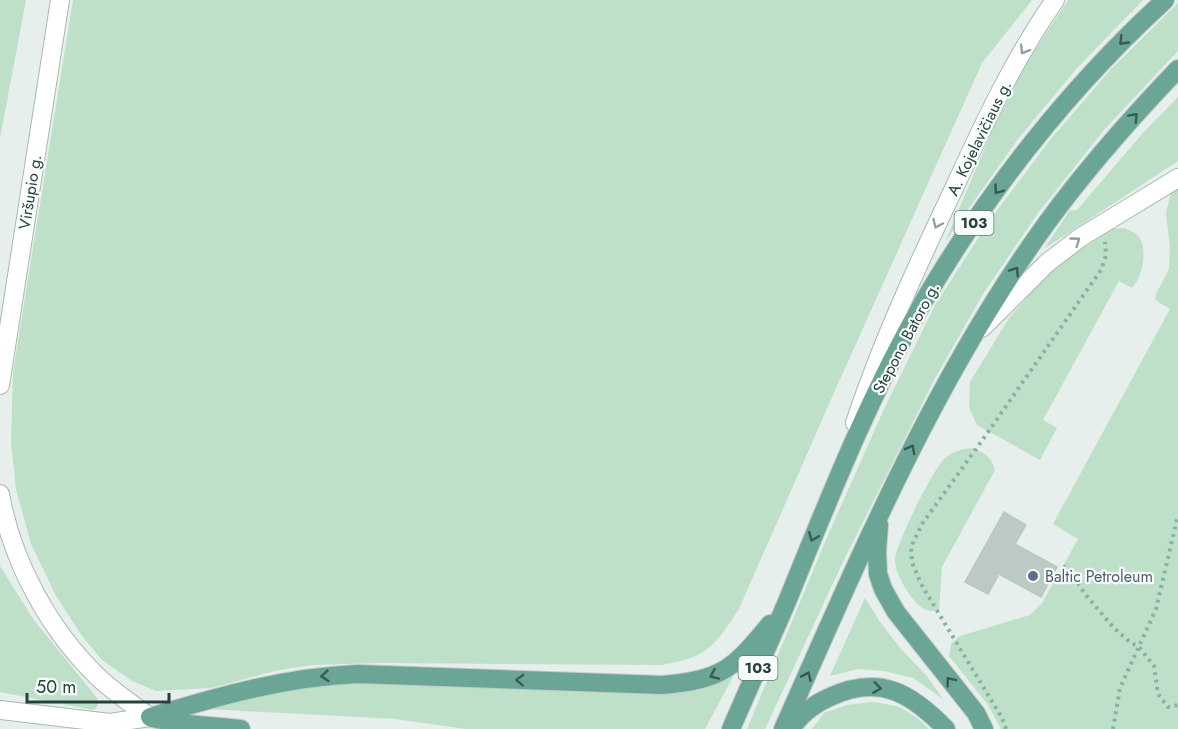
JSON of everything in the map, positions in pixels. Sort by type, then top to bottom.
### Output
[{"type":"main road","name":"Stepono Batoro g.","points":[[731,729],[836,482],[886,373],[961,240],[1023,156],[1082,85],[1141,22],[1166,0]]},
{"type":"main road","points":[[783,729],[885,501],[972,338],[1046,225],[1081,178],[1178,69]]},
{"type":"main road","points":[[885,501],[878,534],[877,552],[878,574],[883,589],[897,612],[976,713],[984,729]]},
{"type":"main road","points":[[150,717],[228,694],[322,675],[358,674],[662,685],[688,683],[704,680],[722,672],[743,657],[785,606]]},
{"type":"main road","points":[[790,729],[818,702],[847,689],[870,686],[896,691],[924,707],[946,729]]},
{"type":"main road","points":[[150,717],[177,723],[241,729]]},
{"type":"street","name":"Viršupio g.","points":[[0,385],[60,0]]},
{"type":"street","name":"A. Kojelavičiaus g.","points":[[836,482],[870,379],[917,267],[1010,73],[1055,0]]},
{"type":"street","points":[[972,338],[1047,263],[1098,227],[1178,178]]},
{"type":"street","points":[[0,494],[14,549],[27,578],[47,612],[73,649],[99,678],[150,717]]},
{"type":"street","points":[[0,710],[110,723],[150,717]]},
{"type":"path","points":[[1006,729],[1002,718],[921,584],[912,562],[911,547],[922,524],[1101,270],[1106,255],[1105,242],[1098,227]]},
{"type":"path","points":[[1113,729],[1120,688],[1156,609],[1178,515]]},
{"type":"path","points":[[1063,566],[1113,627],[1139,647],[1154,666],[1158,694],[1168,707],[1178,705]]},
{"type":"green space","points":[[0,0],[26,0],[0,138]]},
{"type":"green space","points":[[73,0],[1032,0],[982,63],[739,609],[723,633],[708,649],[689,659],[660,665],[380,663],[314,665],[279,670],[211,688],[156,691],[132,681],[102,660],[82,636],[56,596],[31,544],[16,489],[11,443],[13,372]]},
{"type":"green space","points":[[1068,0],[1143,0],[1077,68],[1018,139],[945,242],[994,126],[1030,57]]},
{"type":"green space","points":[[1178,3],[1178,51],[1104,130],[1038,213],[983,294],[933,382],[843,562],[765,729],[747,729],[828,535],[884,409],[935,305],[992,217],[1050,140],[1111,69]]},
{"type":"green space","points":[[1178,97],[1178,161],[1044,249],[1070,210],[1077,210],[1142,134]]},
{"type":"green space","points":[[1178,188],[1178,729],[1001,729],[988,705],[949,656],[951,644],[960,636],[1030,615],[1042,603],[1078,539],[1053,524],[1170,309],[1155,300],[1169,269],[1170,248],[1166,213],[1171,193]]},
{"type":"green space","points":[[1124,228],[1141,240],[1144,254],[1141,273],[1132,288],[1119,281],[1043,420],[1057,428],[1040,460],[977,425],[969,407],[970,382],[1009,318],[1034,289],[1065,260],[1112,229]]},
{"type":"green space","points":[[972,448],[987,456],[992,461],[995,470],[942,567],[939,610],[927,610],[912,598],[901,580],[895,560],[897,552],[916,507],[940,464],[952,453]]},
{"type":"green space","points":[[0,566],[33,619],[97,698],[98,706],[93,710],[0,692]]},
{"type":"green space","points":[[865,598],[880,622],[901,649],[926,675],[943,699],[913,678],[884,671],[858,669],[830,676]]},
{"type":"green space","points":[[734,675],[705,729],[466,729],[395,719],[206,709],[293,688],[327,684],[395,683],[682,692],[704,688]]},
{"type":"green space","points":[[871,702],[903,709],[929,729],[812,729],[824,713],[847,705]]},
{"type":"building","points":[[1004,512],[1026,525],[1015,544],[1057,567],[1041,597],[997,573],[998,576],[988,594],[965,582]]},
{"type":"place","name":"Baltic Petroleum","points":[[1033,576]]}]
